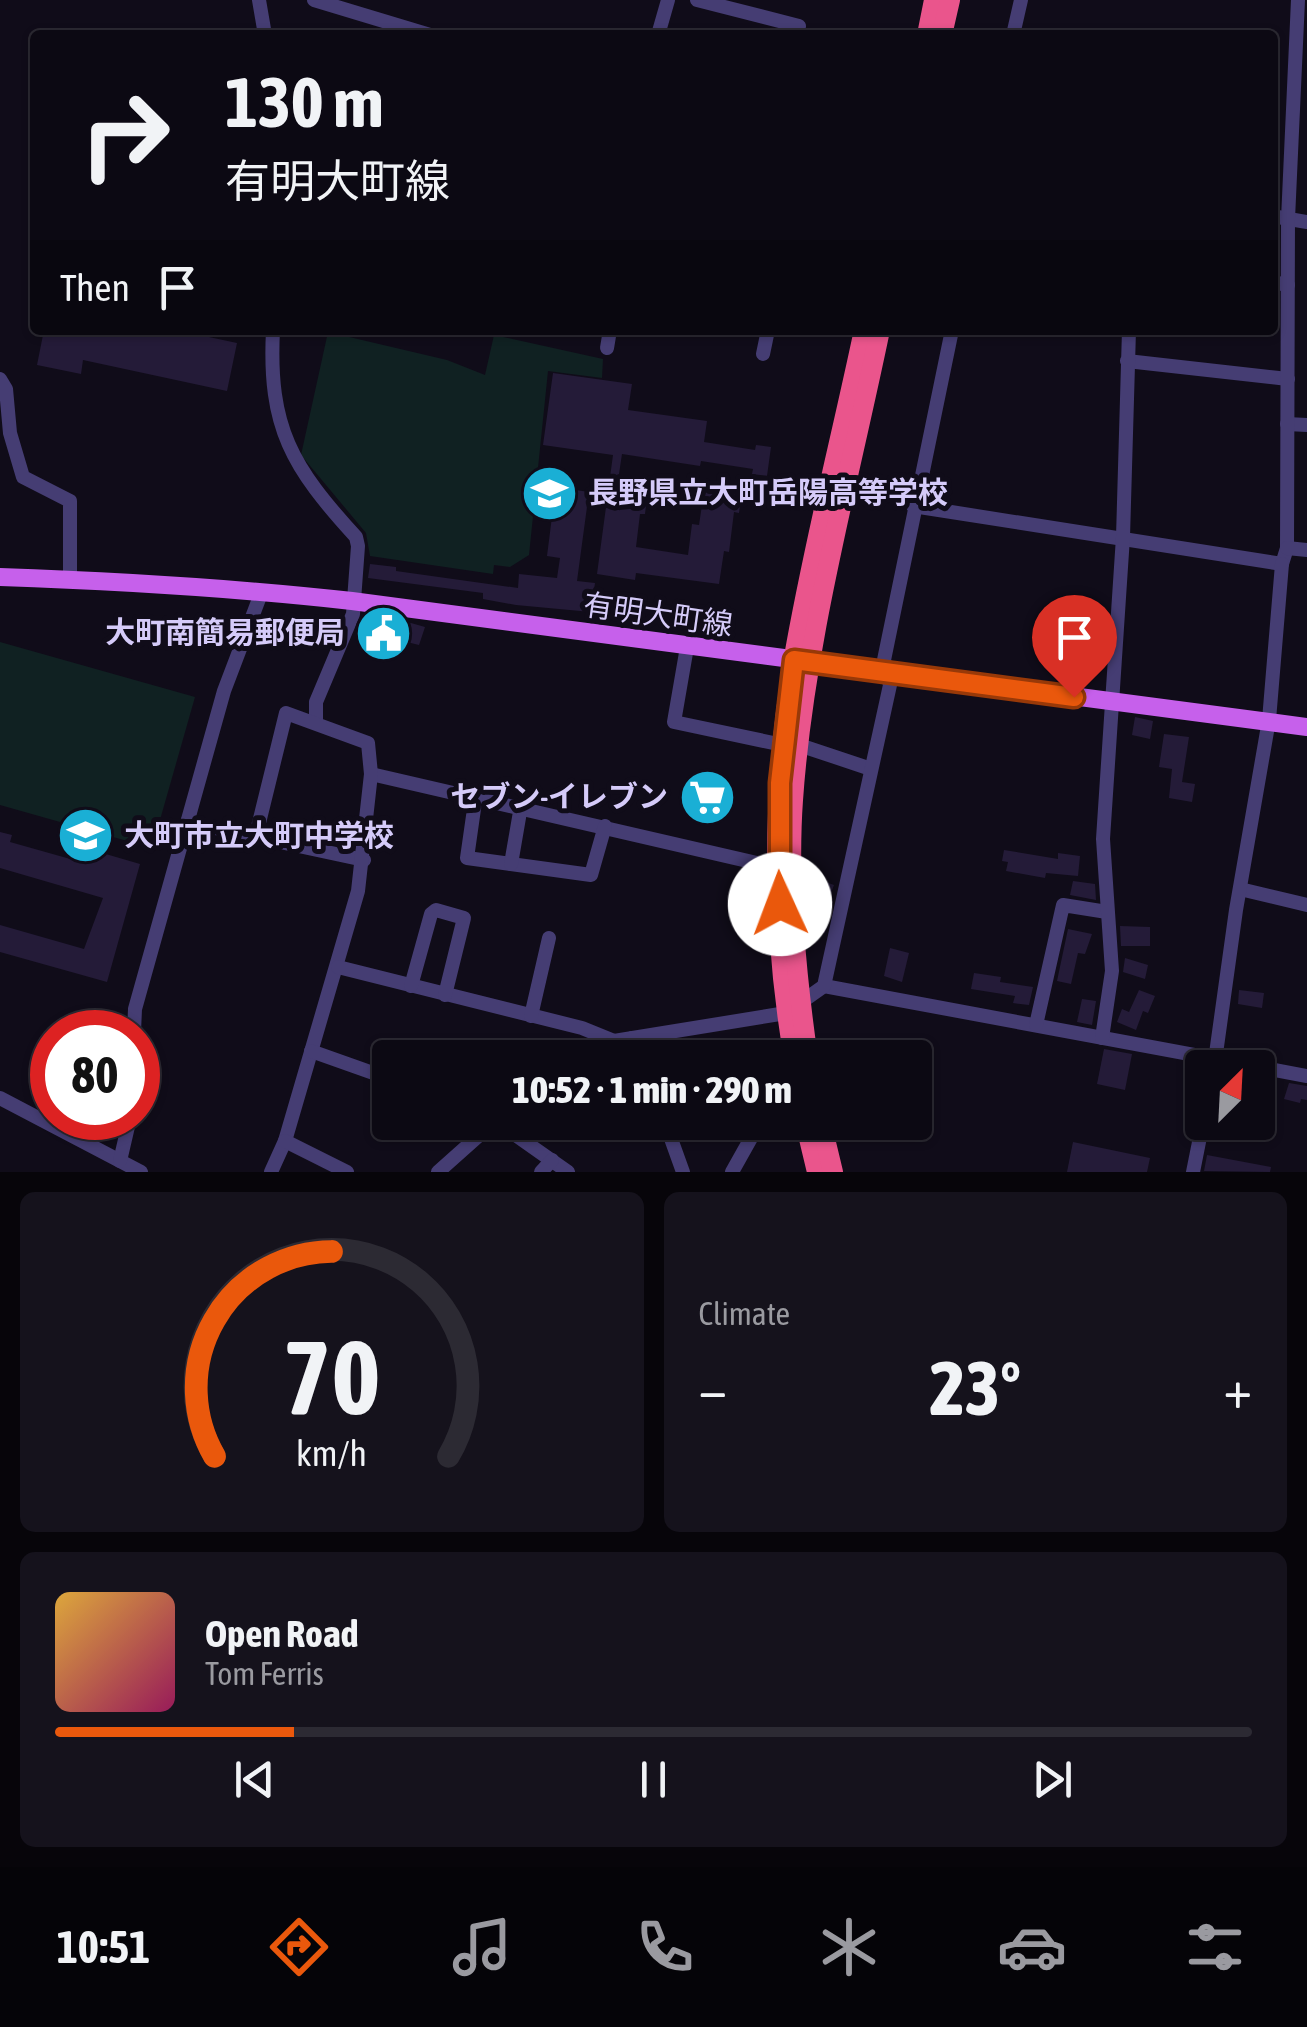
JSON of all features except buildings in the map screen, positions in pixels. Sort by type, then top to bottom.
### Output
[{"type":"highway","points":[[928,30],[934,0]]},
{"type":"highway","points":[[943,30],[950,0]]},
{"type":"highway","points":[[803,1040],[793,1008],[778,868],[802,662],[863,335]]},
{"type":"highway","points":[[802,662],[879,335]]},
{"type":"highway","points":[[791,745],[794,1040]]},
{"type":"highway","points":[[809,1140],[817,1172]]},
{"type":"highway","points":[[825,1140],[833,1172]]},
{"type":"main road","name":"有明大町線","points":[[0,577],[262,591],[352,601],[1307,727]]},
{"type":"street","points":[[258,0],[264,30]]},
{"type":"street","points":[[314,0],[413,30]]},
{"type":"street","points":[[659,30],[668,0]]},
{"type":"street","points":[[699,0],[799,26]]},
{"type":"street","points":[[1014,30],[1020,0]]},
{"type":"street","points":[[1217,1050],[1268,720],[1282,564],[1287,548],[1288,379],[1280,283],[1280,218],[1298,0]]},
{"type":"street","points":[[1280,218],[1307,222]]},
{"type":"street","points":[[273,335],[272,370],[280,426],[292,458],[356,537],[353,614],[316,702],[316,722]]},
{"type":"street","points":[[607,348],[609,335]]},
{"type":"street","points":[[763,354],[767,335]]},
{"type":"street","points":[[620,1040],[793,1008],[824,986],[890,685],[884,660],[951,335]]},
{"type":"street","points":[[1102,1038],[1112,972],[1103,839],[1123,537],[1128,335]]},
{"type":"street","points":[[1126,360],[1288,379]]},
{"type":"street","points":[[0,379],[6,389],[10,434],[23,477],[70,501],[70,579]]},
{"type":"street","points":[[1287,424],[1307,426]]},
{"type":"street","points":[[913,506],[1282,564]]},
{"type":"street","points":[[1287,548],[1307,550]]},
{"type":"street","points":[[135,1010],[224,691],[262,591]]},
{"type":"street","points":[[686,647],[674,722],[791,745],[871,769]]},
{"type":"street","points":[[256,835],[286,713],[368,743],[371,774],[364,860],[338,967],[285,1141],[271,1172]]},
{"type":"street","points":[[371,774],[778,868]]},
{"type":"street","points":[[476,796],[467,858],[591,875],[606,826]]},
{"type":"street","points":[[511,864],[520,806]]},
{"type":"street","points":[[187,822],[364,860]]},
{"type":"street","points":[[1240,890],[1307,905]]},
{"type":"street","points":[[1036,1026],[1063,905],[1107,912]]},
{"type":"street","points":[[412,986],[431,914],[436,910],[464,918],[445,995]]},
{"type":"street","points":[[531,1016],[549,938]]},
{"type":"street","points":[[338,967],[582,1028],[612,1040]]},
{"type":"street","points":[[824,986],[1185,1056]]},
{"type":"street","points":[[311,1051],[372,1073]]},
{"type":"street","points":[[1275,1071],[1307,1076]]},
{"type":"street","points":[[0,1098],[142,1172]]},
{"type":"street","points":[[120,1160],[125,1140]]},
{"type":"street","points":[[438,1172],[474,1140]]},
{"type":"street","points":[[522,1140],[568,1172]]},
{"type":"street","points":[[670,1140],[682,1172]]},
{"type":"street","points":[[732,1172],[750,1140]]},
{"type":"street","points":[[1193,1172],[1200,1140]]},
{"type":"street","points":[[285,1141],[346,1172]]},
{"type":"street","points":[[541,1172],[552,1160]]},
{"type":"shaded area","points":[[327,335],[447,360],[485,375],[494,335],[603,359],[602,378],[548,371],[529,555],[510,567],[494,565],[493,574],[370,556],[366,533],[301,455]]},
{"type":"shaded area","points":[[0,642],[195,697],[152,848],[0,805]]},
{"type":"place","name":"長野県立大町岳陽高等学校","points":[[549,493]]},
{"type":"place","name":"大町南簡易郵便局","points":[[384,633]]},
{"type":"place","name":"セブン-イレブン","points":[[707,797]]},
{"type":"place","name":"大町市立大町中学校","points":[[85,836]]},
{"type":"route","points":[[780,904],[780,783],[794,660],[1074,697]]}]
